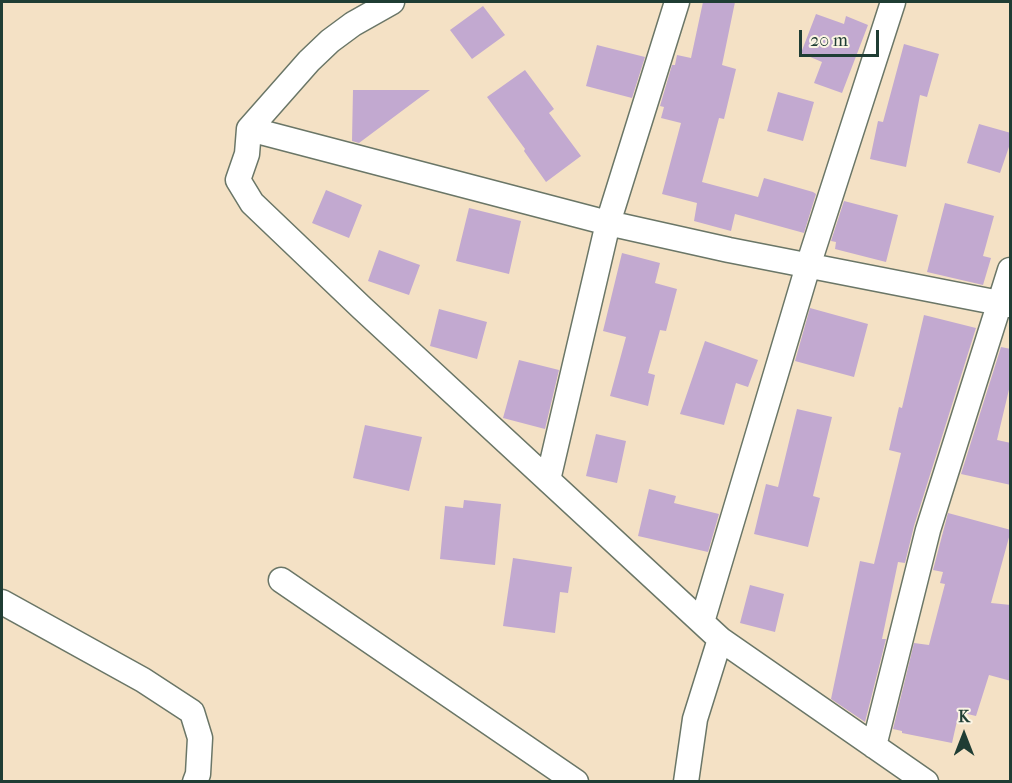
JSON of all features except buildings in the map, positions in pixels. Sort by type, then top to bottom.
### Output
[{"type":"street","points":[[392,2],[353,24],[330,41],[309,61],[249,129],[247,154],[238,180],[252,203],[362,308],[720,639],[926,782]]},
{"type":"street","points":[[548,480],[608,223],[677,2]]},
{"type":"street","points":[[702,622],[808,266],[892,2]]},
{"type":"street","points":[[249,129],[608,223],[729,250],[1005,304]]},
{"type":"street","points":[[874,746],[928,530],[1005,304],[1011,270]]},
{"type":"street","points":[[281,580],[576,782]]},
{"type":"street","points":[[2,602],[142,680],[192,712],[200,738],[198,774],[195,782]]},
{"type":"street","points":[[686,782],[695,719],[720,639]]}]
